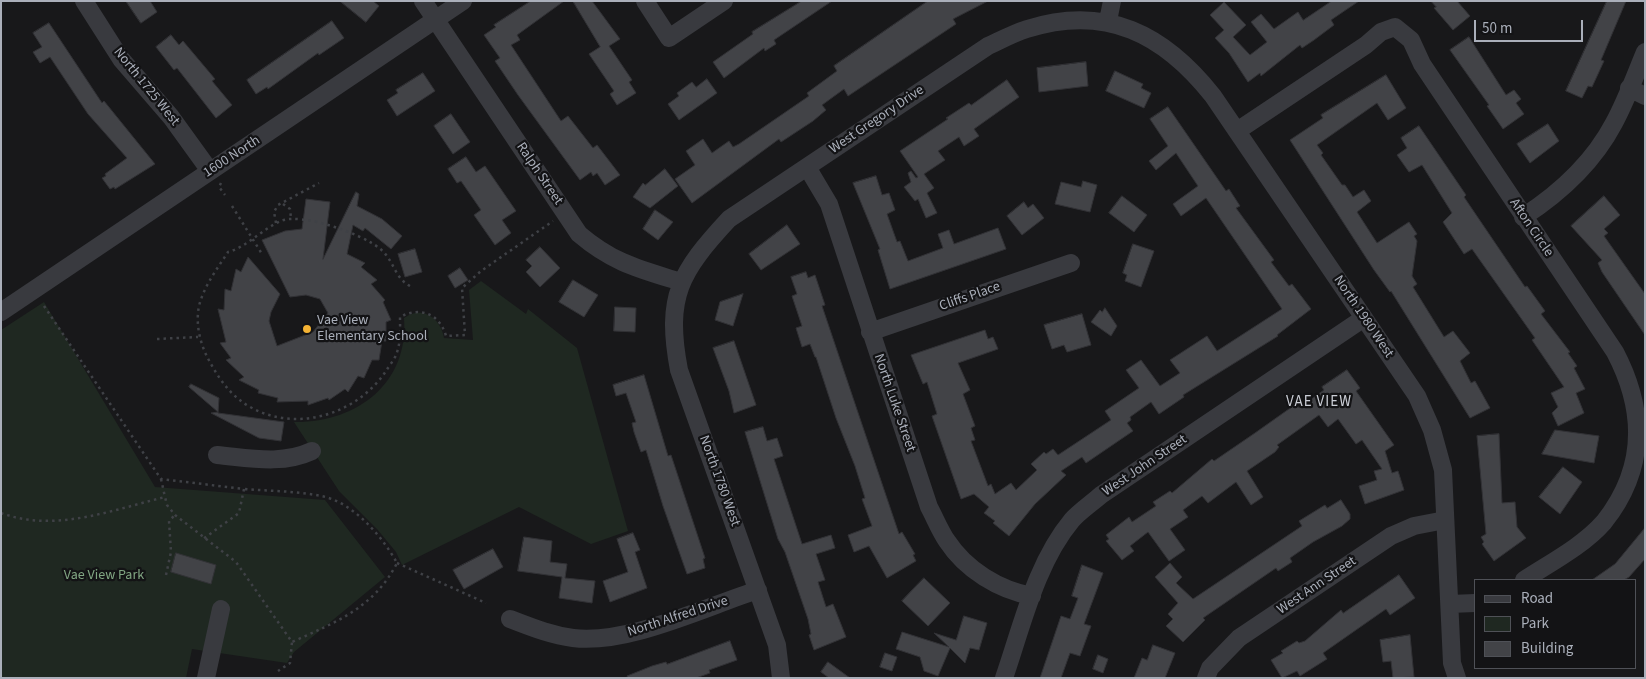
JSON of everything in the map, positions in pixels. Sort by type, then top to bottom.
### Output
[{"type":"street","name":"North 1725 West","points":[[84,1],[121,59],[171,117],[216,175]]},
{"type":"street","name":"Ralph Street","points":[[423,1],[579,234],[600,252],[626,265],[681,282]]},
{"type":"street","name":"1600 North","points":[[1,312],[216,175],[463,1]]},
{"type":"street","points":[[645,1],[669,38],[724,1]]},
{"type":"street","points":[[1108,21],[1112,1]]},
{"type":"street","name":"North 1980 West","points":[[1108,21],[1140,33],[1170,50],[1194,71],[1237,131],[1417,396],[1432,430],[1442,470],[1452,663],[1457,678]]},
{"type":"street","name":"West Gregory Drive","points":[[681,282],[706,244],[729,219],[988,46],[1026,29],[1061,22],[1108,21]]},
{"type":"street","name":"Afton Circle","points":[[1237,131],[1366,45],[1381,32],[1395,28],[1411,40],[1422,64],[1615,352],[1630,381],[1638,412],[1640,442],[1634,471],[1622,498],[1604,523],[1578,544],[1526,579]]},
{"type":"street","points":[[1523,217],[1566,186],[1594,155],[1614,123],[1637,92],[1645,52]]},
{"type":"street","name":"North Luke Street","points":[[807,167],[829,204],[870,332],[930,506],[947,541],[973,569],[988,579],[1013,591],[1032,596]]},
{"type":"street","name":"Cliffs Place","points":[[870,332],[1071,263]]},
{"type":"street","name":"North 1780 West","points":[[681,282],[673,309],[673,339],[679,370],[777,645],[782,678]]},
{"type":"street","name":"West John Street","points":[[1004,678],[1032,596],[1051,552],[1072,520],[1101,495],[1364,318]]},
{"type":"street","points":[[217,455],[269,460],[296,459],[312,451]]},
{"type":"street","name":"West Ann Street","points":[[1206,678],[1210,668],[1239,638],[1391,536],[1414,526],[1446,520]]},
{"type":"street","name":"North Alfred Drive","points":[[510,619],[541,632],[574,638],[602,638],[630,634],[758,590]]},
{"type":"street","points":[[1450,604],[1474,603]]},
{"type":"street","points":[[206,678],[221,609]]},
{"type":"path","points":[[216,175],[219,187],[225,195]]},
{"type":"path","points":[[276,223],[275,209],[320,183]]},
{"type":"path","points":[[282,204],[289,207],[291,218]]},
{"type":"path","points":[[232,206],[262,254]]},
{"type":"path","points":[[410,286],[398,278],[388,257],[379,248],[341,230],[291,218],[276,223],[236,250],[228,252],[207,284],[199,307],[199,337],[219,380],[230,392],[251,408],[268,414],[294,418],[318,418],[338,412],[360,400],[376,385],[396,355],[400,334],[400,317],[407,313],[426,312],[436,317],[444,328],[446,336],[465,335],[462,288],[496,260],[558,219]]},
{"type":"path","points":[[44,306],[161,480],[167,505],[175,515],[236,562],[292,642],[290,663],[278,671]]},
{"type":"path","points":[[157,339],[199,337]]},
{"type":"path","points":[[161,480],[322,496],[339,503],[360,518],[391,552],[398,563],[486,603]]},
{"type":"path","points":[[203,538],[239,514],[244,489]]},
{"type":"path","points":[[1,513],[20,520],[76,520],[165,497]]},
{"type":"path","points":[[166,575],[171,552],[169,520],[175,515]]},
{"type":"path","points":[[292,642],[335,623],[357,610],[376,595],[398,563]]},
{"type":"green space","points":[[481,281],[526,314],[528,309],[577,348],[628,531],[591,544],[519,507],[402,565],[396,552],[377,529],[339,491],[294,422],[317,421],[338,415],[357,407],[374,395],[388,380],[398,362],[403,341],[404,318],[411,314],[424,313],[435,319],[444,338],[473,340],[469,290]]},
{"type":"green space","name":"Vae View Park","points":[[44,302],[155,487],[325,500],[385,577],[294,652],[287,663],[192,649],[186,678],[1,678],[1,330]]},
{"type":"building","points":[[126,1],[150,1],[157,12],[141,23]]},
{"type":"building","points":[[340,1],[373,1],[379,6],[366,22]]},
{"type":"building","points":[[531,1],[564,1],[517,35],[520,40],[511,45],[561,121],[568,116],[593,148],[597,145],[620,175],[605,185],[597,173],[593,176],[591,172],[580,180],[495,61],[500,58],[484,35],[496,27],[494,25]]},
{"type":"building","points":[[573,1],[592,1],[620,39],[609,46],[632,80],[629,82],[636,93],[617,105],[610,94],[614,91],[589,54],[600,47]]},
{"type":"building","points":[[802,1],[832,1],[774,40],[776,44],[765,51],[764,48],[724,78],[713,62],[753,34],[752,32]]},
{"type":"building","points":[[928,1],[988,1],[953,19],[956,24],[848,96],[844,89],[822,105],[826,110],[813,121],[781,142],[779,139],[692,203],[675,179],[695,165],[686,151],[703,139],[712,153],[729,141],[733,147],[739,144],[809,96],[807,93],[837,71],[834,66]]},
{"type":"building","points":[[1332,1],[1359,1],[1331,20],[1334,25],[1314,40],[1302,48],[1300,45],[1261,76],[1260,73],[1248,82],[1229,53],[1215,38],[1224,30],[1210,15],[1224,2],[1246,25],[1233,37],[1250,55],[1267,42],[1251,22],[1261,14],[1274,29],[1298,12],[1303,20]]},
{"type":"building","points":[[1431,1],[1457,1],[1470,16],[1453,30],[1434,8],[1436,7]]},
{"type":"building","points":[[1607,1],[1626,1],[1601,60],[1604,61],[1592,87],[1588,86],[1582,98],[1566,91]]},
{"type":"building","points":[[332,21],[344,38],[319,55],[318,53],[268,89],[267,87],[256,94],[247,80]]},
{"type":"building","points":[[49,23],[102,103],[104,101],[155,164],[115,189],[114,187],[110,189],[102,178],[127,158],[88,114],[50,57],[40,63],[33,52],[42,47],[33,33]]},
{"type":"building","points":[[171,35],[179,45],[183,41],[215,79],[212,81],[232,105],[216,118],[177,68],[174,70],[156,47]]},
{"type":"building","points":[[1469,37],[1506,95],[1514,90],[1521,99],[1516,103],[1524,114],[1503,129],[1487,106],[1489,105],[1450,50]]},
{"type":"building","points":[[1086,62],[1088,86],[1039,92],[1037,68]]},
{"type":"building","points":[[1115,71],[1143,84],[1141,88],[1151,93],[1144,108],[1106,91]]},
{"type":"building","points":[[423,73],[435,91],[397,116],[387,100],[398,93],[396,90]]},
{"type":"building","points":[[1386,75],[1406,108],[1388,120],[1377,103],[1317,145],[1323,153],[1321,155],[1353,197],[1364,190],[1371,201],[1357,212],[1377,243],[1409,222],[1417,234],[1414,236],[1417,241],[1412,276],[1417,284],[1413,287],[1444,337],[1453,331],[1470,353],[1460,361],[1471,383],[1475,381],[1490,408],[1470,418],[1391,291],[1374,270],[1290,140],[1323,118],[1321,115]]},
{"type":"building","points":[[707,79],[717,93],[679,120],[668,104],[679,96],[677,93],[692,82],[696,87]]},
{"type":"building","points":[[1007,80],[1019,97],[974,129],[979,136],[964,146],[959,137],[938,151],[945,160],[924,174],[934,188],[927,193],[937,213],[926,218],[918,199],[915,201],[904,187],[911,182],[908,173],[911,171],[916,178],[918,177],[900,151],[948,119],[946,118],[969,103],[971,105]]},
{"type":"building","points":[[1168,107],[1226,191],[1229,189],[1240,206],[1236,208],[1274,260],[1271,262],[1289,286],[1292,284],[1311,309],[1278,336],[1183,395],[1184,397],[1159,414],[1151,402],[1130,417],[1131,420],[1127,423],[1133,431],[1086,463],[1082,457],[1061,471],[1066,475],[1035,504],[1009,536],[993,523],[995,521],[984,513],[989,507],[974,494],[961,499],[932,416],[937,414],[927,382],[923,384],[911,355],[985,330],[988,339],[993,337],[998,349],[958,363],[970,390],[963,394],[975,426],[971,428],[975,440],[971,441],[988,486],[991,484],[995,494],[1011,483],[1016,490],[1037,470],[1031,464],[1044,452],[1046,454],[1053,449],[1058,455],[1111,420],[1105,411],[1139,388],[1126,370],[1141,360],[1160,386],[1180,373],[1170,360],[1207,336],[1217,351],[1282,309],[1206,198],[1181,216],[1173,204],[1198,186],[1176,153],[1156,170],[1149,161],[1168,146],[1150,119]]},
{"type":"building","points":[[451,114],[470,142],[453,154],[434,126]]},
{"type":"building","points":[[1548,124],[1559,141],[1530,163],[1517,144]]},
{"type":"building","points":[[1419,126],[1525,287],[1527,286],[1545,311],[1541,314],[1570,352],[1568,353],[1577,366],[1574,368],[1585,389],[1576,393],[1584,413],[1558,426],[1552,413],[1558,407],[1551,393],[1564,387],[1532,340],[1535,338],[1472,249],[1464,254],[1443,222],[1452,213],[1422,165],[1409,172],[1397,155],[1407,148],[1401,138]]},
{"type":"building","points":[[466,157],[476,172],[485,166],[516,211],[502,220],[511,233],[495,245],[474,215],[481,210],[461,181],[457,183],[448,169]]},
{"type":"building","points":[[665,169],[678,186],[650,208],[633,197],[643,183],[645,185]]},
{"type":"building","points":[[876,176],[882,195],[889,193],[895,210],[887,214],[897,242],[900,241],[908,261],[943,248],[938,234],[949,230],[954,244],[998,228],[1006,249],[890,289],[878,250],[880,249],[853,183]]},
{"type":"building","points":[[1083,181],[1097,185],[1090,212],[1055,204],[1061,182],[1081,187]]},
{"type":"building","name":"Vae View Elementary School","points":[[356,192],[359,194],[357,206],[382,219],[402,236],[391,249],[365,228],[363,231],[353,225],[347,254],[365,263],[361,267],[377,280],[371,284],[385,300],[383,302],[391,320],[386,322],[386,341],[382,341],[379,360],[372,360],[364,378],[358,376],[348,392],[345,389],[329,400],[328,398],[308,405],[308,401],[277,402],[278,398],[258,393],[259,390],[239,380],[244,377],[226,360],[231,358],[220,343],[226,342],[218,309],[224,310],[225,289],[231,291],[236,269],[241,272],[248,257],[280,294],[271,312],[269,321],[277,346],[313,332],[328,313],[320,299],[306,295],[290,297],[262,240],[285,231],[302,229],[306,199],[330,202],[323,259]]},
{"type":"building","points":[[1122,196],[1147,215],[1134,232],[1109,213]]},
{"type":"building","points":[[1604,196],[1620,215],[1604,229],[1608,233],[1604,236],[1645,294],[1645,335],[1602,272],[1598,263],[1602,260],[1571,226]]},
{"type":"building","points":[[1024,202],[1028,208],[1033,204],[1044,218],[1022,235],[1007,216]]},
{"type":"building","points":[[655,210],[673,222],[658,240],[643,229]]},
{"type":"building","points":[[787,225],[800,244],[761,270],[749,254]]},
{"type":"building","points":[[1133,244],[1154,251],[1141,287],[1125,281],[1127,275],[1123,273]]},
{"type":"building","points":[[540,247],[560,268],[540,287],[526,272],[532,266],[526,260]]},
{"type":"building","points":[[415,249],[422,272],[405,277],[398,254]]},
{"type":"building","points":[[460,268],[468,280],[455,288],[448,276]]},
{"type":"building","points":[[806,272],[808,278],[815,275],[825,305],[822,306],[899,534],[902,532],[915,554],[913,555],[916,561],[887,578],[869,546],[854,552],[848,535],[872,526],[862,499],[865,498],[855,466],[836,418],[816,357],[810,344],[802,347],[796,328],[802,326],[792,296],[797,294],[791,277]]},
{"type":"building","points":[[573,280],[598,295],[584,317],[559,302]]},
{"type":"building","points":[[743,294],[733,326],[715,320],[720,302]]},
{"type":"building","points":[[615,307],[636,308],[635,332],[614,331]]},
{"type":"building","points":[[1105,308],[1117,326],[1111,336],[1091,322],[1100,310],[1102,312]]},
{"type":"building","points":[[1082,314],[1091,345],[1067,352],[1064,345],[1052,349],[1044,325]]},
{"type":"building","points":[[734,341],[756,405],[734,413],[729,391],[713,348]]},
{"type":"building","points":[[1347,370],[1360,388],[1356,391],[1394,445],[1385,451],[1392,473],[1398,471],[1404,490],[1365,504],[1359,486],[1377,480],[1374,471],[1382,469],[1362,440],[1356,444],[1338,419],[1328,427],[1319,415],[1277,445],[1279,447],[1275,452],[1247,471],[1263,497],[1251,505],[1236,482],[1208,503],[1202,496],[1183,510],[1188,517],[1170,529],[1185,550],[1169,561],[1148,532],[1130,546],[1134,551],[1122,560],[1106,541],[1109,539],[1106,535],[1129,517],[1132,522],[1156,506],[1153,502],[1170,491],[1172,493],[1212,459],[1214,461],[1296,404],[1299,408],[1324,390],[1322,387]]},
{"type":"building","points":[[644,375],[668,456],[671,455],[705,558],[703,559],[705,568],[687,574],[646,450],[641,452],[634,432],[632,423],[636,422],[626,393],[616,396],[613,385]]},
{"type":"building","points":[[191,384],[219,398],[218,413],[284,422],[281,441],[259,438],[211,413],[218,412],[189,387]]},
{"type":"building","points":[[763,427],[767,441],[777,438],[783,456],[774,459],[802,544],[831,535],[835,548],[816,554],[825,580],[818,582],[826,607],[833,604],[846,637],[814,650],[809,635],[811,634],[808,619],[785,552],[778,539],[745,432]]},
{"type":"building","points":[[1555,430],[1599,436],[1594,463],[1542,454]]},
{"type":"building","points":[[1499,434],[1502,503],[1515,502],[1517,527],[1526,538],[1494,561],[1482,544],[1484,542],[1481,537],[1486,534],[1477,436]]},
{"type":"building","points":[[1563,467],[1582,482],[1560,514],[1539,497]]},
{"type":"building","points":[[1341,500],[1350,514],[1350,519],[1342,526],[1313,542],[1290,558],[1292,562],[1278,571],[1276,568],[1203,618],[1205,620],[1183,642],[1166,626],[1173,619],[1168,614],[1178,603],[1155,577],[1170,563],[1182,577],[1176,583],[1193,599],[1302,526],[1299,521],[1325,505],[1327,508]]},
{"type":"building","points":[[1645,528],[1645,559],[1629,577],[1626,579],[1593,579],[1615,564]]},
{"type":"building","points":[[633,533],[640,550],[635,552],[647,588],[610,602],[603,581],[628,572],[617,539]]},
{"type":"building","points":[[524,537],[552,541],[550,562],[567,564],[565,578],[595,581],[592,603],[559,598],[562,577],[518,571]]},
{"type":"building","points":[[493,549],[503,567],[464,589],[453,570]]},
{"type":"building","points":[[176,553],[216,565],[211,584],[171,572]]},
{"type":"building","points":[[1082,565],[1103,573],[1084,624],[1091,626],[1080,656],[1070,653],[1061,678],[1040,678],[1061,616],[1070,619],[1078,598],[1072,596]]},
{"type":"building","points":[[1399,575],[1415,598],[1390,615],[1386,609],[1323,653],[1327,659],[1300,676],[1297,671],[1282,678],[1271,660],[1283,653],[1281,651],[1297,641],[1299,643],[1305,641],[1341,610],[1343,613]]},
{"type":"building","points":[[924,578],[950,603],[928,626],[902,601]]},
{"type":"building","points":[[964,616],[987,623],[979,650],[970,648],[965,663],[950,648],[938,676],[924,671],[920,657],[896,649],[902,632],[949,647],[934,633],[956,640]]},
{"type":"building","points":[[1410,635],[1414,677],[1393,678],[1391,661],[1383,662],[1380,640]]},
{"type":"building","points":[[730,641],[737,660],[709,670],[710,673],[696,678],[628,678],[627,676],[652,666],[666,662],[667,664]]},
{"type":"building","points":[[1153,645],[1175,653],[1165,678],[1134,678],[1142,658],[1147,660]]},
{"type":"building","points":[[885,653],[897,657],[892,671],[880,667]]},
{"type":"building","points":[[1098,655],[1108,659],[1103,673],[1093,669]]},
{"type":"building","points":[[828,662],[850,678],[829,678],[821,672]]},
{"type":"place","name":"Vae View Elementary School","points":[[307,329]]},
{"type":"district","name":"VAE VIEW","points":[[1319,403]]}]
